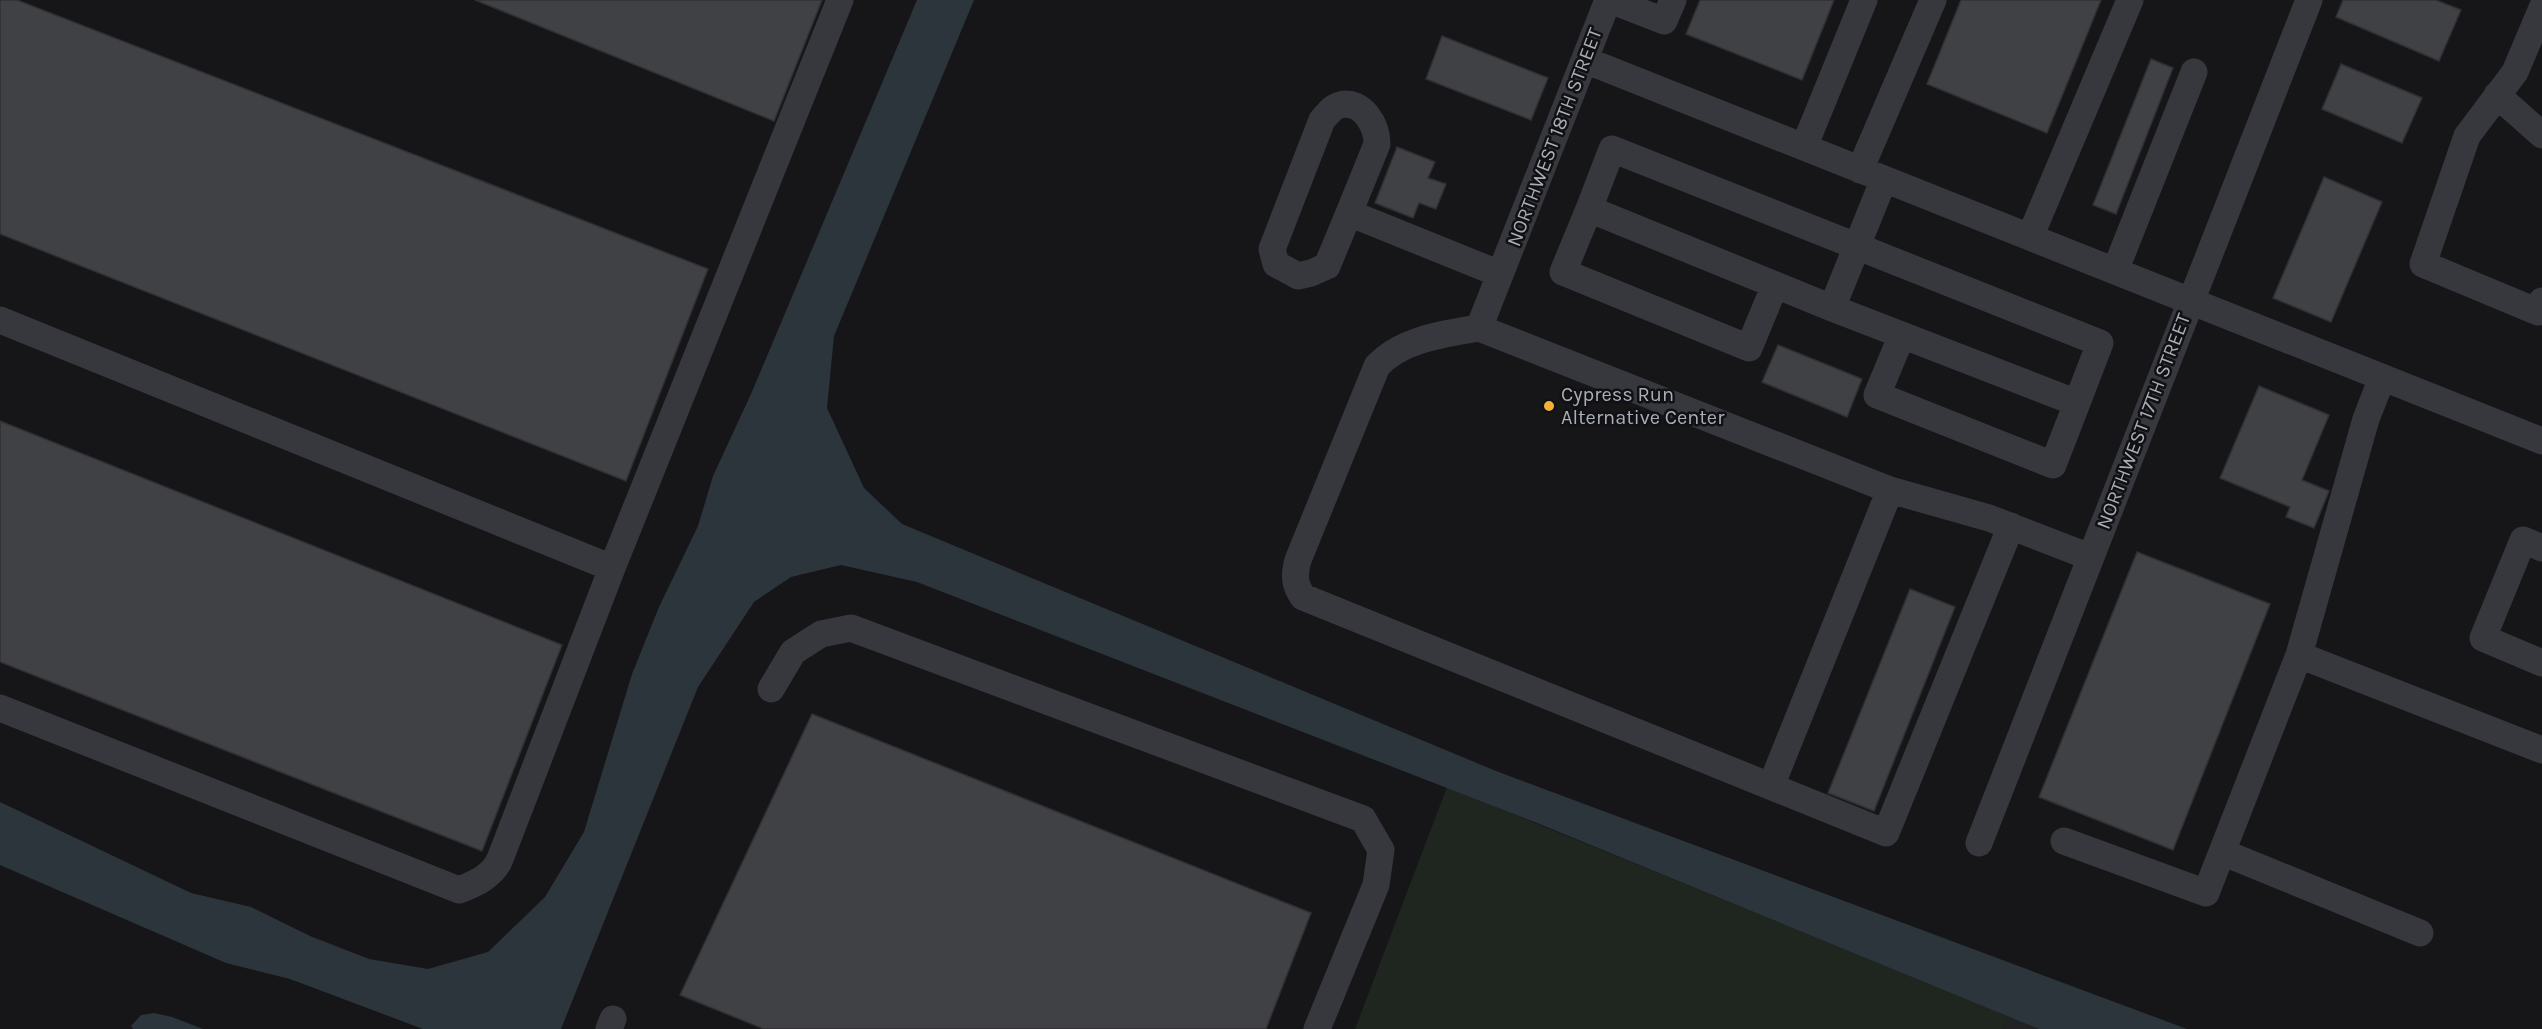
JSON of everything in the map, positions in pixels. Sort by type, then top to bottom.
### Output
[{"type":"street","points":[[0,708],[459,890],[478,883],[498,865],[612,568],[840,0]]},
{"type":"street","points":[[1609,0],[1664,21],[1672,0]]},
{"type":"street","name":"NORTHWEST 18TH STREET","points":[[1479,327],[1609,0]]},
{"type":"street","points":[[1804,147],[1864,0]]},
{"type":"street","points":[[1832,308],[1857,246],[1872,175],[1933,0]]},
{"type":"street","points":[[2030,237],[2130,0]]},
{"type":"street","name":"NORTHWEST 17TH STREET","points":[[1979,843],[2309,0]]},
{"type":"street","points":[[2542,8],[2515,72],[2467,136],[2423,264],[2538,312],[2542,301]]},
{"type":"street","points":[[1585,60],[2542,441]]},
{"type":"street","points":[[2115,271],[2194,72]]},
{"type":"street","points":[[2497,95],[2542,135]]},
{"type":"street","points":[[1341,104],[1350,105],[1367,115],[1377,134],[1377,144],[1349,213],[1327,266],[1298,276],[1276,264],[1272,249],[1322,120],[1333,108],[1341,104]]},
{"type":"street","points":[[1775,285],[1749,348],[1563,272],[1612,149],[2100,343],[2053,465],[1877,395],[1902,335]]},
{"type":"street","points":[[1589,209],[1832,308],[2077,403]]},
{"type":"street","points":[[1349,213],[1500,274]]},
{"type":"street","points":[[0,320],[612,568]]},
{"type":"street","points":[[2011,526],[1886,833],[1311,601],[1303,597],[1294,579],[1298,560],[1377,366],[1395,351],[1409,345],[1438,335],[1479,327],[1890,490],[2011,526],[2090,557]]},
{"type":"street","points":[[2064,841],[2206,893],[2299,655],[2366,419],[2382,378]]},
{"type":"street","points":[[1771,786],[1890,490]]},
{"type":"street","points":[[2542,548],[2523,540],[2483,638],[2542,663]]},
{"type":"street","points":[[771,689],[793,652],[821,634],[851,628],[1363,819],[1381,850],[1376,885],[1317,1029]]},
{"type":"street","points":[[2299,655],[2542,750]]},
{"type":"street","points":[[2222,852],[2420,933]]},
{"type":"shaded area","points":[[917,0],[974,0],[834,336],[827,408],[864,488],[902,524],[1496,771],[2187,1029],[2039,1029],[1537,823],[917,582],[841,565],[791,577],[754,602],[698,687],[561,1029],[423,1029],[290,979],[226,963],[0,865],[0,802],[191,893],[251,907],[310,936],[369,959],[428,969],[488,952],[545,897],[584,832],[632,674],[659,607],[698,526],[713,476],[751,394]]},
{"type":"shaded area","points":[[1447,787],[2009,1016],[2003,1029],[1355,1029]]},
{"type":"shaded area","points":[[154,1013],[203,1029],[133,1029],[131,1026],[141,1015]]},
{"type":"shaded area","points":[[2009,1016],[2039,1029],[2003,1029]]},
{"type":"building","points":[[0,0],[17,0],[708,269],[626,481],[0,234]]},
{"type":"building","points":[[475,0],[822,0],[774,121]]},
{"type":"building","points":[[1700,0],[1834,0],[1802,80],[1686,34]]},
{"type":"building","points":[[1961,0],[2101,0],[2047,133],[1927,84]]},
{"type":"building","points":[[2343,0],[2436,0],[2461,10],[2439,61],[2336,17]]},
{"type":"building","points":[[1442,36],[1548,78],[1531,120],[1426,79]]},
{"type":"building","points":[[2151,59],[2173,68],[2116,214],[2093,205]]},
{"type":"building","points":[[2341,64],[2422,98],[2402,143],[2322,109]]},
{"type":"building","points":[[1397,147],[1435,162],[1428,178],[1446,184],[1436,209],[1419,203],[1413,218],[1375,203]]},
{"type":"building","points":[[2324,177],[2382,202],[2331,322],[2273,298]]},
{"type":"building","points":[[1778,345],[1862,379],[1847,417],[1762,382]]},
{"type":"building","points":[[2259,386],[2329,415],[2302,480],[2329,491],[2314,528],[2286,517],[2290,507],[2220,478]]},
{"type":"building","points":[[0,421],[562,645],[482,851],[0,662]]},
{"type":"building","points":[[2137,552],[2270,604],[2173,850],[2039,797]]},
{"type":"building","points":[[1910,589],[1955,607],[1874,811],[1828,793]]},
{"type":"building","points":[[812,714],[1311,913],[1266,1029],[764,1029],[680,995]]},
{"type":"place","name":"Cypress Run Alternative Center","points":[[1549,406]]}]
